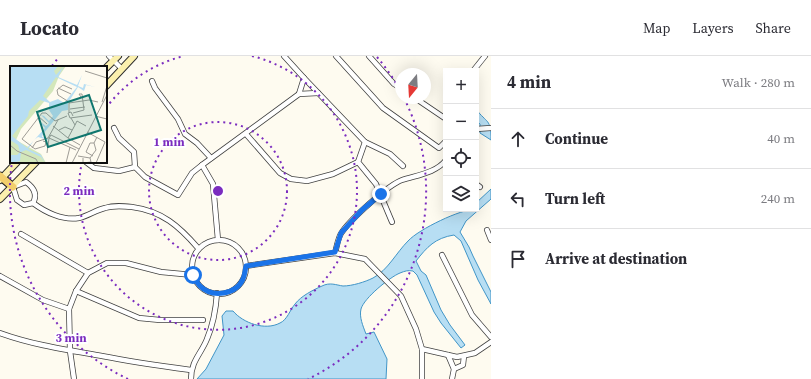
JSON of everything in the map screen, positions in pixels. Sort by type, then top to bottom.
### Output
[{"type":"main road","points":[[107,85],[134,56]]},
{"type":"main road","points":[[107,67],[113,58]]},
{"type":"main road","points":[[11,188],[1,178],[16,163]]},
{"type":"main road","points":[[0,200],[35,163]]},
{"type":"street","points":[[284,56],[364,142],[390,154],[403,166]]},
{"type":"street","points":[[336,56],[383,108],[439,148],[443,144]]},
{"type":"street","points":[[369,56],[395,85]]},
{"type":"street","points":[[475,68],[485,56]]},
{"type":"street","points":[[113,58],[122,69]]},
{"type":"street","points":[[300,94],[304,78]]},
{"type":"street","points":[[152,81],[155,88],[178,119],[185,134],[198,143],[211,158]]},
{"type":"street","points":[[114,128],[119,138],[134,152],[135,167],[145,177],[178,195],[192,173],[211,158],[300,94],[318,93]]},
{"type":"street","points":[[424,104],[443,117]]},
{"type":"street","points":[[479,129],[491,128]]},
{"type":"street","points":[[246,134],[280,173],[291,179],[307,181],[333,174],[358,162],[364,142]]},
{"type":"street","points":[[358,162],[376,184],[392,222]]},
{"type":"street","points":[[87,163],[94,168],[119,171],[135,167]]},
{"type":"street","points":[[335,252],[341,233],[362,210],[381,194],[400,180],[431,171],[443,164]]},
{"type":"street","points":[[202,165],[212,184],[218,240]]},
{"type":"street","points":[[33,203],[35,200],[35,192],[33,187],[26,182],[11,188],[17,200],[24,205],[33,203],[45,212],[59,216],[78,218],[105,208],[122,206],[145,209],[166,218],[185,232],[198,248]]},
{"type":"street","points":[[487,230],[491,240]]},
{"type":"street","points":[[21,234],[88,273]]},
{"type":"street","points":[[218,240],[228,241],[238,247],[244,256],[246,266],[243,279],[235,289],[224,294],[211,293],[200,286],[193,275],[192,263],[198,248],[206,243],[218,240]]},
{"type":"street","points":[[246,266],[335,252],[366,259],[401,296],[416,329],[422,349],[422,379]]},
{"type":"street","points":[[442,255],[472,315],[491,337]]},
{"type":"street","points":[[74,379],[70,351],[69,309],[76,291],[88,273],[107,263],[126,263],[161,272],[193,275]]},
{"type":"street","points":[[0,276],[43,300],[69,309]]},
{"type":"street","points":[[76,291],[138,318],[160,320],[203,320]]},
{"type":"street","points":[[192,379],[191,370],[207,339],[218,293]]},
{"type":"street","points":[[0,333],[20,340],[70,351],[128,362],[191,370]]},
{"type":"street","points":[[422,349],[457,357],[475,353],[491,342]]},
{"type":"street","points":[[448,355],[454,369],[452,379]]},
{"type":"street","points":[[454,369],[463,365],[464,356]]},
{"type":"water","points":[[479,113],[489,124],[491,140],[480,133]]},
{"type":"water","points":[[491,189],[491,199],[479,210],[479,200]]},
{"type":"water","points":[[461,212],[476,212],[466,221],[460,232],[491,292],[491,304],[478,280],[461,241],[454,235],[442,238],[432,244],[416,261],[421,271],[426,275],[441,310],[465,345],[461,348],[434,312],[417,275],[413,271],[408,271],[396,275],[384,283],[367,299],[361,309],[361,318],[366,334],[374,332],[387,359],[386,379],[197,379],[206,369],[224,335],[222,316],[226,311],[233,311],[242,319],[261,326],[280,323],[287,317],[293,306],[300,298],[325,285],[350,285],[362,282],[378,275],[413,236]]},
{"type":"route","points":[[193,275],[200,286],[211,293],[224,294],[235,289],[243,279],[246,266],[335,252],[341,233],[362,210],[381,194]]}]
